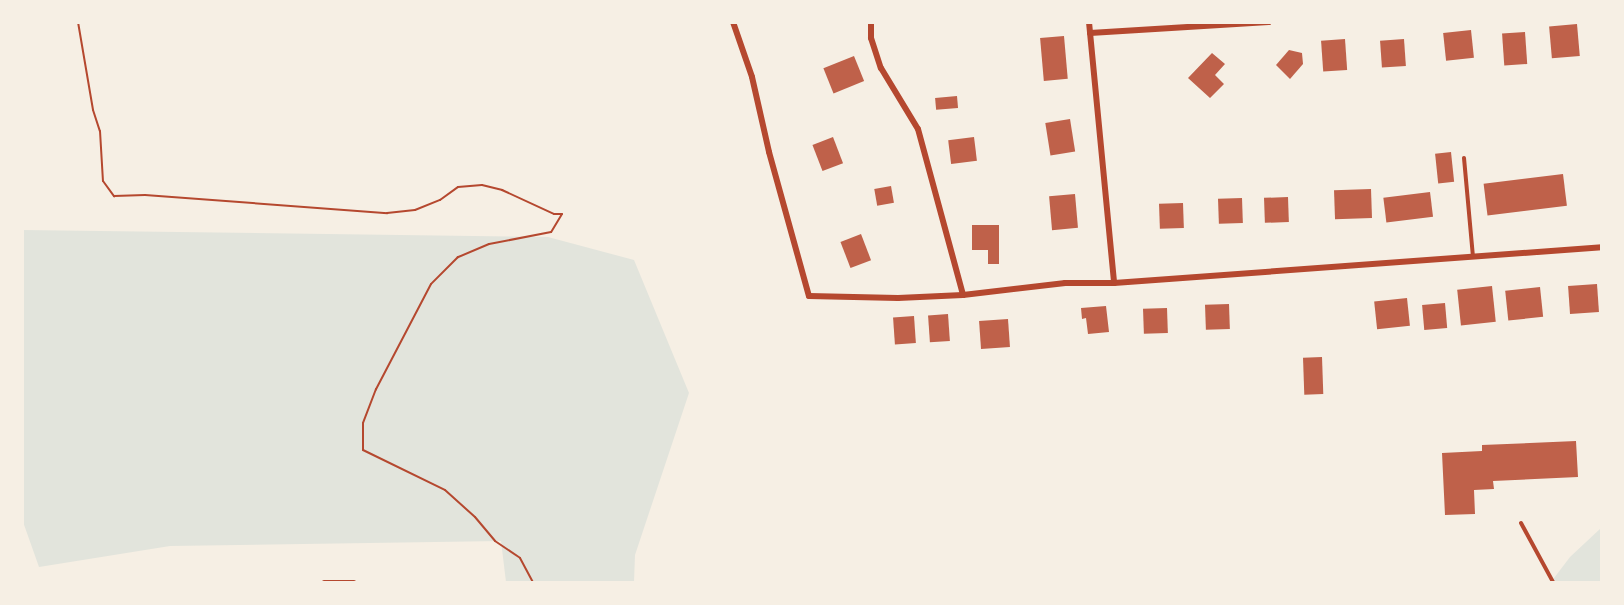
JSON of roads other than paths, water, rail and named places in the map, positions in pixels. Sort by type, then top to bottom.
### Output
[{"type":"street","points":[[733,22],[752,77],[771,163],[809,296],[898,298],[963,295],[1065,283],[1114,283],[1602,247]]},
{"type":"street","points":[[871,22],[871,38],[880,68],[918,129],[963,295]]},
{"type":"street","points":[[1089,22],[1114,283]]},
{"type":"street","points":[[1090,33],[1269,22]]},
{"type":"lane","points":[[1464,158],[1473,257]]},
{"type":"lane","points":[[1521,523],[1553,582]]},
{"type":"lane","points":[[324,582],[354,582]]}]
